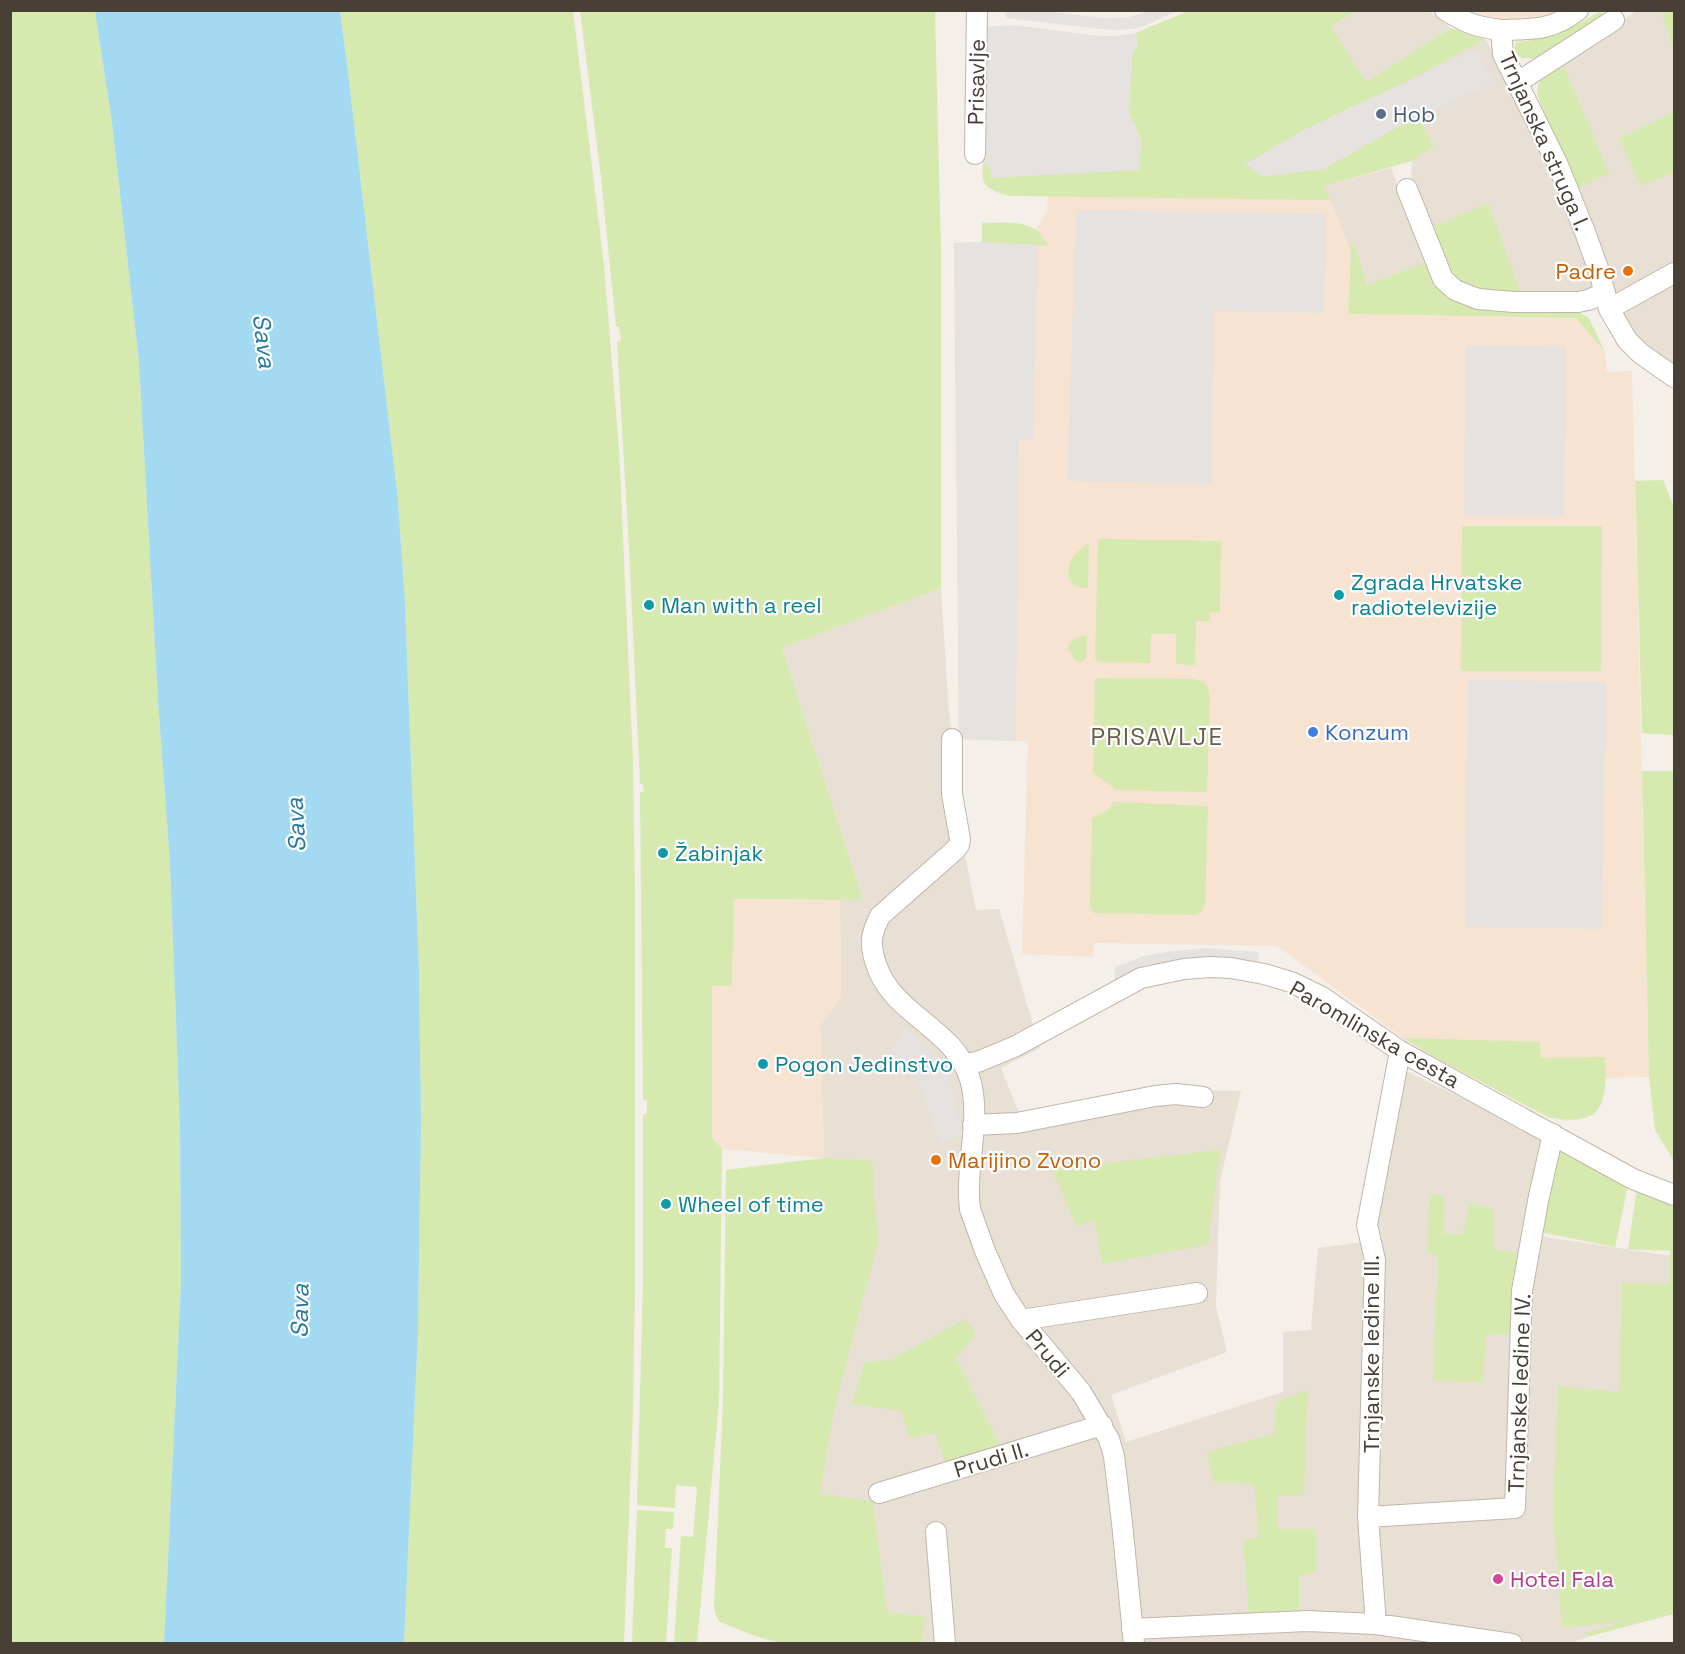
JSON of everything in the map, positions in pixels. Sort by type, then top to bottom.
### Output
[{"type":"street","name":"Prisavlje","points":[[975,154],[976,10]]},
{"type":"street","name":"Trnjanska struga I.","points":[[1445,10],[1479,27],[1500,30],[1503,54],[1558,165],[1586,232],[1607,301],[1627,340],[1674,377]]},
{"type":"street","points":[[1500,30],[1537,29],[1552,26],[1561,23],[1578,10]]},
{"type":"street","points":[[1518,82],[1614,20]]},
{"type":"street","points":[[1407,189],[1443,279],[1455,290],[1478,299],[1514,302],[1607,301],[1674,273]]},
{"type":"street","name":"Prudi","points":[[952,739],[952,794],[959,845],[880,916],[871,940],[873,953],[877,969],[897,1000],[945,1040],[964,1065],[973,1094],[974,1125],[968,1189],[970,1209],[989,1262],[1004,1294],[1021,1320],[1081,1392],[1109,1438],[1114,1455],[1133,1636]]},
{"type":"street","name":"Paromlinska cesta","points":[[964,1065],[1016,1046],[1141,978],[1184,969],[1210,967],[1264,974],[1291,982],[1322,998],[1400,1051],[1633,1179],[1674,1195]]},
{"type":"street","name":"Trnjanske ledine III.","points":[[1376,1624],[1368,1517],[1375,1260],[1367,1225],[1400,1051]]},
{"type":"street","points":[[974,1125],[1017,1123],[1155,1096],[1176,1094],[1203,1097]]},
{"type":"street","name":"Trnjanske ledine IV.","points":[[1368,1517],[1515,1508],[1521,1291],[1553,1134]]},
{"type":"street","points":[[1021,1320],[1197,1293]]},
{"type":"street","name":"Prudi II.","points":[[879,1493],[1102,1425]]},
{"type":"street","points":[[936,1532],[945,1644]]},
{"type":"street","points":[[1133,1636],[1307,1621],[1376,1624],[1512,1644]]},
{"type":"shaded area","points":[[1428,10],[1451,28],[1366,82],[1331,26],[1356,11]]},
{"type":"shaded area","points":[[1006,11],[1045,11],[1117,18],[1149,11],[1176,11],[1133,29],[1112,30],[1006,18]]},
{"type":"shaded area","points":[[1462,11],[1567,11],[1545,20],[1487,21]]},
{"type":"shaded area","points":[[1636,11],[1661,11],[1674,51],[1674,112],[1620,138],[1641,186],[1674,173],[1674,369],[1645,349],[1626,320],[1575,190],[1563,64]]},
{"type":"shaded area","points":[[1014,25],[1099,36],[1136,33],[1137,46],[1132,55],[1129,112],[1141,140],[1140,170],[992,178],[989,164],[983,163],[985,27]]},
{"type":"shaded area","points":[[1485,39],[1514,85],[1597,283],[1593,289],[1581,295],[1522,296],[1427,229],[1411,182],[1412,161],[1434,147],[1402,84]]},
{"type":"shaded area","name":"Hob","points":[[1476,50],[1494,82],[1400,126],[1324,169],[1263,177],[1245,164],[1304,130]]},
{"type":"shaded area","points":[[1391,168],[1428,261],[1367,285],[1356,248],[1346,239],[1324,186]]},
{"type":"shaded area","points":[[1324,186],[1351,250],[1348,314],[1576,318],[1605,352],[1607,372],[1632,371],[1649,1077],[1606,1078],[1602,1103],[1593,1115],[1582,1119],[1567,1121],[1548,1117],[1438,1059],[1403,1038],[1277,946],[1094,943],[1093,957],[1022,954],[1028,741],[959,739],[954,243],[981,242],[982,223],[1021,224],[1035,230],[1047,212],[1048,196]]},
{"type":"shaded area","points":[[1078,210],[1326,214],[1324,313],[1214,311],[1211,484],[1067,481]]},
{"type":"shaded area","points":[[954,243],[1038,245],[1033,439],[1019,440],[1016,741],[959,739]]},
{"type":"shaded area","points":[[1466,346],[1566,347],[1564,516],[1464,515]]},
{"type":"shaded area","points":[[941,588],[949,713],[959,774],[965,855],[976,910],[999,909],[1040,1048],[1001,1068],[1020,1115],[1185,1090],[1241,1091],[1220,1181],[1216,1306],[1227,1352],[1111,1395],[1126,1442],[1283,1392],[1283,1332],[1311,1330],[1318,1248],[1363,1242],[1392,1064],[1560,1146],[1539,1236],[1674,1255],[1674,1613],[1568,1644],[924,1644],[923,1632],[887,1613],[873,1501],[820,1495],[872,1160],[824,1158],[820,1025],[841,998],[840,900],[863,900],[782,648]]},
{"type":"shaded area","points":[[1468,680],[1606,682],[1602,929],[1465,927]]},
{"type":"shaded area","points":[[734,899],[840,900],[841,998],[820,1025],[824,1158],[722,1149],[712,1138],[712,986],[732,986]]},
{"type":"shaded area","points":[[1206,948],[1259,952],[1258,965],[1114,985],[1115,967],[1144,956]]},
{"type":"shaded area","points":[[905,1028],[935,1055],[950,1080],[962,1135],[941,1144],[920,1084],[891,1051]]},
{"type":"green space","points":[[11,11],[95,11],[112,123],[139,362],[158,701],[170,863],[180,1129],[181,1283],[164,1643],[11,1644]]},
{"type":"green space","points":[[340,11],[573,11],[604,265],[619,449],[633,760],[635,1286],[633,1412],[624,1643],[404,1643],[418,1332],[421,1121],[419,970],[405,603],[398,500]]},
{"type":"green space","points":[[580,11],[935,11],[941,252],[941,588],[782,648],[863,900],[734,899],[732,986],[712,986],[712,1138],[722,1149],[719,1401],[697,1643],[674,1643],[681,1536],[693,1537],[697,1487],[676,1485],[675,1508],[637,1505],[643,1283],[643,1115],[647,1113],[647,1101],[643,1099],[640,793],[644,791],[640,783],[617,342],[621,340],[619,327],[616,326],[601,177]]},
{"type":"green space","points":[[1188,11],[1356,11],[1331,26],[1366,82],[1451,28],[1485,39],[1403,84],[1434,147],[1412,161],[1324,186],[1330,200],[1011,196],[999,193],[987,186],[983,179],[983,163],[989,164],[992,178],[1141,140],[1129,112],[1132,55],[1137,45],[1136,33]]},
{"type":"green space","points":[[1661,11],[1674,11],[1674,51]]},
{"type":"green space","points":[[1599,12],[1606,15],[1539,59],[1522,58],[1515,54],[1516,42],[1561,33]]},
{"type":"green space","points":[[1563,64],[1609,173],[1575,190],[1537,94],[1539,82]]},
{"type":"green space","points":[[1674,112],[1674,173],[1641,186],[1619,138]]},
{"type":"green space","points":[[1488,203],[1522,296],[1486,294],[1452,279],[1427,229]]},
{"type":"green space","points":[[982,223],[1010,223],[1030,227],[1038,232],[1049,246],[982,242]]},
{"type":"green space","points":[[1346,239],[1356,248],[1367,285],[1428,261],[1443,292],[1577,311],[1589,318],[1605,352],[1576,318],[1348,314],[1351,250]]},
{"type":"green space","points":[[1663,480],[1674,507],[1674,735],[1642,733],[1635,481]]},
{"type":"green space","points":[[1462,526],[1602,526],[1601,671],[1461,671]]},
{"type":"green space","points":[[1098,539],[1221,541],[1220,613],[1210,612],[1210,621],[1196,621],[1195,665],[1176,664],[1176,634],[1151,634],[1150,663],[1098,662],[1095,658]]},
{"type":"green space","points":[[1089,543],[1088,588],[1076,585],[1068,574],[1070,563],[1075,555]]},
{"type":"green space","points":[[1087,636],[1086,658],[1080,662],[1073,657],[1070,651],[1067,651],[1071,641]]},
{"type":"green space","points":[[1095,678],[1194,679],[1204,682],[1210,698],[1207,792],[1115,790],[1095,775],[1093,772]]},
{"type":"green space","points":[[1642,771],[1674,771],[1674,1161],[1655,1130],[1649,1077]]},
{"type":"green space","points":[[1113,802],[1208,806],[1205,903],[1201,912],[1195,915],[1094,913],[1090,908],[1092,818],[1107,810]]},
{"type":"green space","points":[[1403,1038],[1540,1042],[1541,1058],[1605,1057],[1605,1088],[1602,1100],[1598,1109],[1591,1115],[1580,1119],[1548,1117]]},
{"type":"green space","points":[[1559,1148],[1628,1185],[1615,1247],[1540,1232]]},
{"type":"green space","points":[[1220,1150],[1208,1245],[1102,1264],[1095,1221],[1076,1226],[1052,1169]]},
{"type":"green space","points":[[824,1158],[872,1160],[878,1242],[834,1411],[820,1494],[873,1501],[887,1612],[925,1617],[924,1643],[781,1643],[755,1636],[720,1622],[714,1607],[723,1402],[726,1170]]},
{"type":"green space","points":[[1637,1188],[1674,1207],[1674,1614],[1586,1637],[1585,1634],[1589,1632],[1624,1622],[1562,1628],[1553,1513],[1558,1386],[1619,1392],[1622,1283],[1670,1284],[1670,1251],[1628,1249]]},
{"type":"green space","points":[[1429,1194],[1444,1195],[1443,1234],[1463,1234],[1470,1203],[1493,1209],[1494,1249],[1523,1254],[1515,1334],[1486,1335],[1483,1383],[1433,1380],[1438,1257],[1428,1252]]},
{"type":"green space","points":[[965,1319],[976,1333],[956,1358],[1002,1449],[946,1465],[935,1433],[909,1438],[901,1411],[852,1404],[865,1362],[891,1360]]},
{"type":"green space","points":[[1308,1390],[1304,1495],[1278,1496],[1277,1529],[1316,1529],[1316,1571],[1299,1577],[1299,1609],[1249,1616],[1243,1539],[1259,1538],[1254,1484],[1214,1483],[1207,1452],[1274,1434],[1277,1401]]},
{"type":"green space","points":[[637,1510],[674,1512],[673,1529],[666,1529],[665,1548],[672,1548],[666,1643],[632,1643]]},
{"type":"water","name":"Sava","points":[[95,11],[340,11],[398,500],[405,603],[419,970],[421,1121],[418,1332],[404,1643],[164,1643],[181,1283],[180,1129],[170,863],[158,701],[139,362],[112,123]]},
{"type":"place","name":"Hob","points":[[1381,114]]},
{"type":"place","name":"Padre","points":[[1628,271]]},
{"type":"place","name":"Zgrada Hrvatske radiotelevizije","points":[[1339,595]]},
{"type":"place","name":"Man with a reel","points":[[649,605]]},
{"type":"place","name":"Konzum","points":[[1313,732]]},
{"type":"place","name":"Žabinjak","points":[[663,853]]},
{"type":"place","name":"Pogon Jedinstvo","points":[[763,1064]]},
{"type":"place","name":"Marijino Zvono","points":[[936,1160]]},
{"type":"place","name":"Wheel of time","points":[[666,1204]]},
{"type":"place","name":"Hotel Fala","points":[[1498,1579]]},
{"type":"district","name":"PRISAVLJE","points":[[1157,737]]}]
